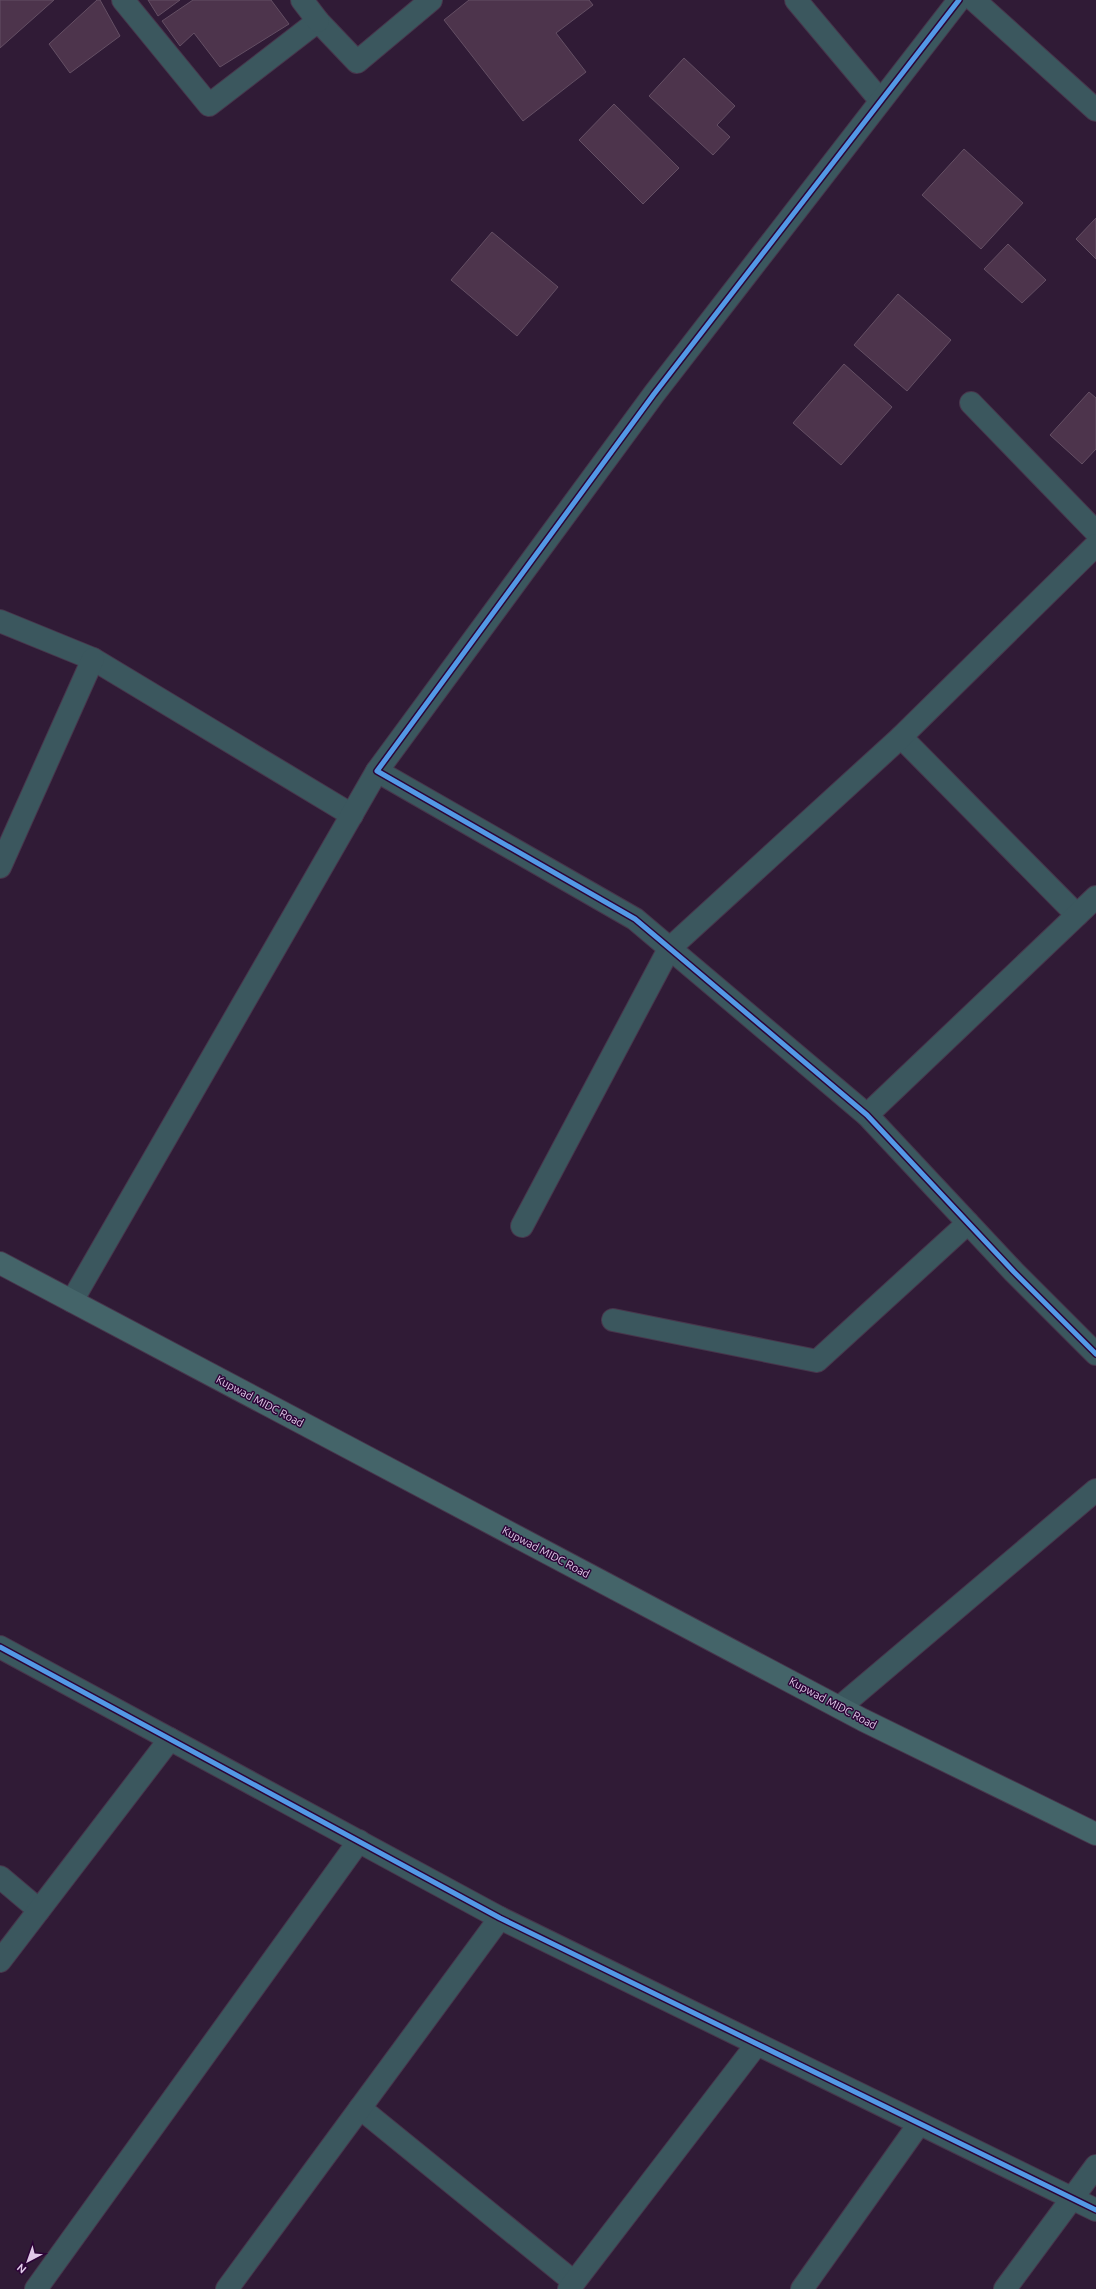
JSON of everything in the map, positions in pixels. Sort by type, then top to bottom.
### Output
[{"type":"main road","name":"Kupwad MIDC Road","points":[[0,1263],[840,1707],[1096,1834]]},
{"type":"street","points":[[122,0],[209,105],[318,21]]},
{"type":"street","points":[[302,0],[318,21],[357,62],[431,0]]},
{"type":"street","points":[[796,0],[880,100]]},
{"type":"street","points":[[72,1301],[377,771],[654,394],[880,100],[959,0]]},
{"type":"street","points":[[974,0],[1096,110]]},
{"type":"street","points":[[970,403],[1096,532]]},
{"type":"street","points":[[522,1226],[669,949],[901,737],[1096,545]]},
{"type":"street","points":[[0,621],[93,659],[352,815]]},
{"type":"street","points":[[0,867],[93,659]]},
{"type":"street","points":[[901,737],[1077,915]]},
{"type":"street","points":[[377,771],[634,919],[867,1115],[1014,1272],[1096,1354]]},
{"type":"street","points":[[867,1115],[1096,897]]},
{"type":"street","points":[[613,1320],[817,1361],[968,1223]]},
{"type":"street","points":[[840,1707],[1096,1490]]},
{"type":"street","points":[[0,1647],[500,1918],[1096,2210]]},
{"type":"street","points":[[0,1961],[170,1739]]},
{"type":"street","points":[[36,2289],[360,1842]]},
{"type":"street","points":[[0,1878],[39,1910]]},
{"type":"street","points":[[227,2289],[500,1918]]},
{"type":"street","points":[[360,2108],[571,2286],[757,2044]]},
{"type":"street","points":[[802,2289],[919,2124]]},
{"type":"street","points":[[1005,2289],[1096,2166]]},
{"type":"building","points":[[0,0],[54,0],[0,48]]},
{"type":"building","points":[[97,0],[100,0],[120,36],[70,73],[49,44]]},
{"type":"building","points":[[148,0],[180,0],[158,16]]},
{"type":"building","points":[[193,0],[271,0],[289,24],[220,67],[194,33],[180,46],[162,21]]},
{"type":"building","points":[[469,0],[589,0],[593,5],[556,33],[586,72],[523,121],[444,20]]},
{"type":"building","points":[[684,58],[735,106],[717,125],[730,137],[713,155],[649,96]]},
{"type":"building","points":[[614,104],[679,168],[643,204],[579,140]]},
{"type":"building","points":[[964,149],[1023,203],[981,249],[922,195]]},
{"type":"building","points":[[1096,218],[1096,259],[1076,239]]},
{"type":"building","points":[[492,232],[558,287],[517,336],[451,280]]},
{"type":"building","points":[[1008,244],[1046,280],[1022,303],[984,269]]},
{"type":"building","points":[[898,294],[951,340],[907,391],[854,345]]},
{"type":"building","points":[[844,364],[892,407],[841,465],[793,423]]},
{"type":"building","points":[[1089,392],[1096,398],[1096,449],[1082,464],[1050,435]]},
{"type":"cycle path","points":[[959,0],[654,394],[377,771],[635,919],[867,1115],[1014,1272],[1096,1354]]},
{"type":"cycle path","points":[[0,1647],[500,1918],[1096,2210]]}]
